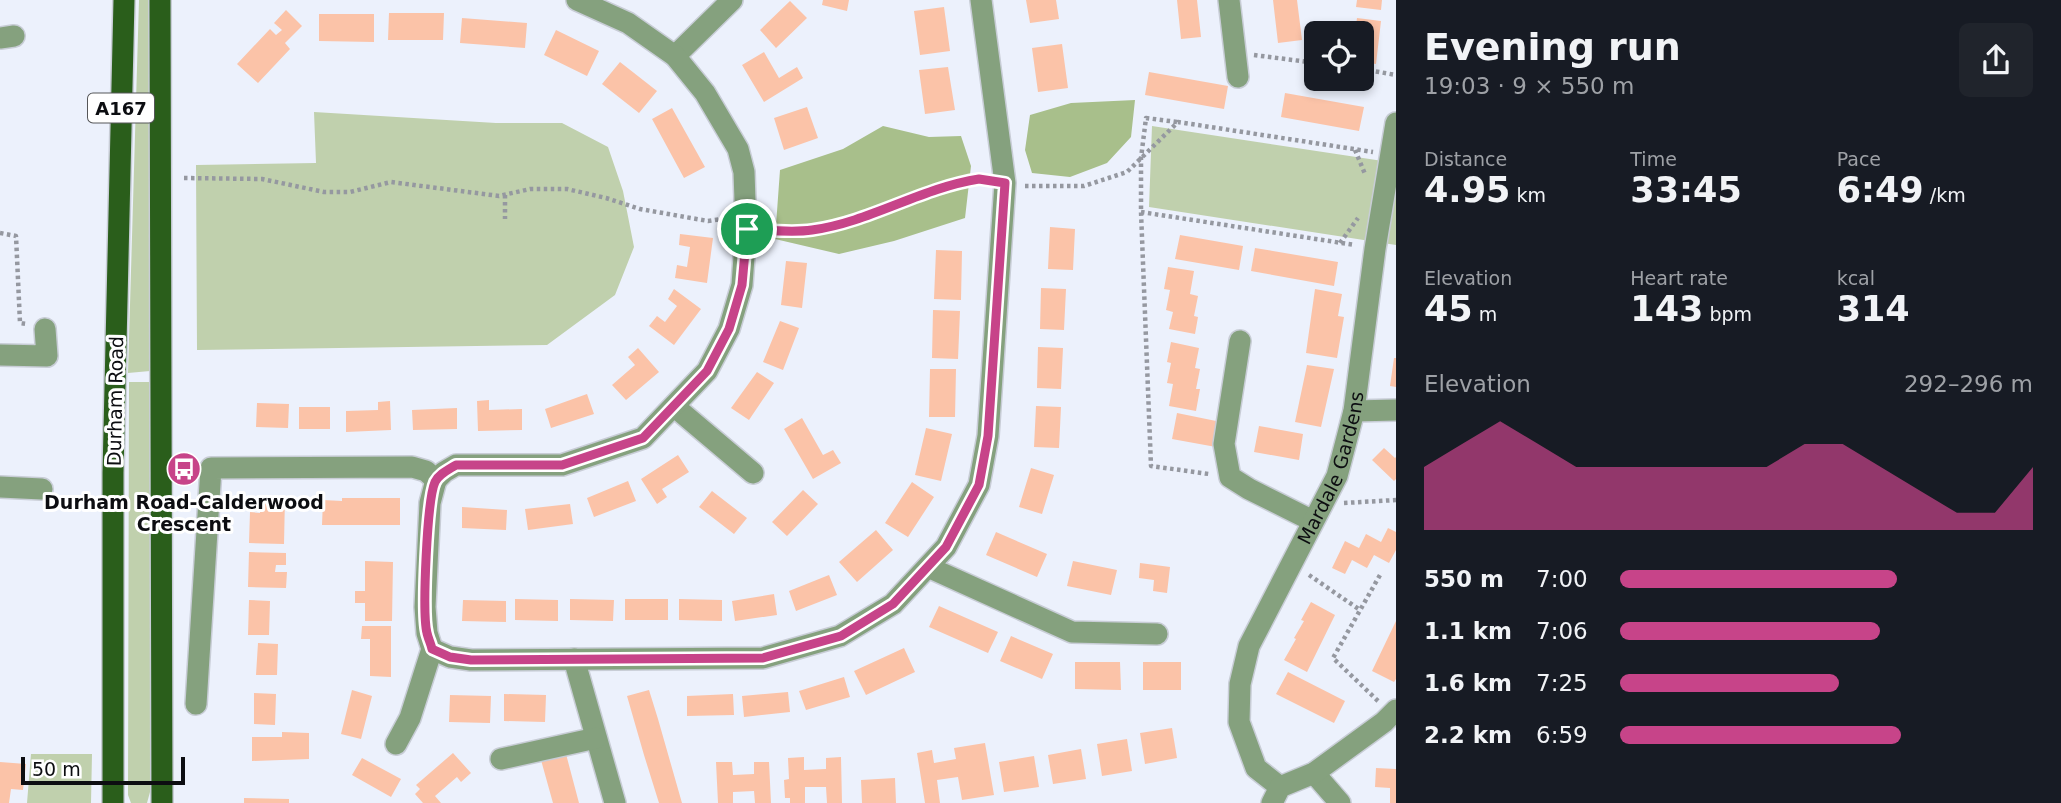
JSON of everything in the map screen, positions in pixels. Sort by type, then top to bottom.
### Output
[{"type":"main road","name":"Durham Road","points":[[113,803],[113,473],[124,0]]},
{"type":"main road","name":"A167","points":[[160,0],[162,803]]},
{"type":"main road","points":[[160,39],[175,0]]},
{"type":"street","points":[[396,744],[410,718],[432,649],[427,633],[425,607],[430,503],[436,480],[456,465],[562,465],[643,438],[707,371],[729,329],[742,285],[747,229],[744,172],[738,149],[705,93],[675,56],[628,23],[577,0]]},
{"type":"street","points":[[675,56],[732,0]]},
{"type":"street","points":[[432,649],[450,657],[471,660],[763,658],[841,636],[893,604],[946,547],[979,485],[988,436],[1005,183],[981,0]]},
{"type":"street","points":[[1229,0],[1238,78]]},
{"type":"street","name":"Mardale Gardens","points":[[1276,795],[1256,768],[1239,722],[1240,684],[1249,646],[1337,476],[1354,411],[1375,248],[1396,123]]},
{"type":"street","points":[[0,355],[47,356],[46,328]]},
{"type":"street","points":[[1240,341],[1224,444],[1230,477],[1249,489],[1317,513]]},
{"type":"street","points":[[675,407],[753,473]]},
{"type":"street","points":[[1354,411],[1396,410]]},
{"type":"street","points":[[196,704],[211,468],[412,467],[426,471],[436,480]]},
{"type":"street","points":[[0,487],[42,489]]},
{"type":"street","points":[[928,568],[1072,632],[1157,634]]},
{"type":"street","points":[[574,659],[615,803]]},
{"type":"street","points":[[1276,795],[1314,773],[1394,712]]},
{"type":"street","points":[[501,759],[596,737]]},
{"type":"street","points":[[1314,773],[1340,803]]},
{"type":"path","points":[[1235,54],[1304,61]]},
{"type":"path","points":[[1374,71],[1396,75]]},
{"type":"path","points":[[1230,477],[1151,466],[1141,212],[1141,158],[1146,118],[1390,155]]},
{"type":"path","points":[[184,178],[262,179],[324,192],[351,192],[391,182],[499,196],[530,189],[567,189],[640,209],[708,221],[728,218],[747,229],[811,230],[862,217],[951,183],[979,179],[1034,188],[1084,186],[1127,172],[1178,122]]},
{"type":"path","points":[[1355,149],[1365,174]]},
{"type":"path","points":[[505,195],[506,219]]},
{"type":"path","points":[[1141,212],[1375,248]]},
{"type":"path","points":[[1340,243],[1360,215]]},
{"type":"path","points":[[0,233],[16,236],[20,323],[46,328]]},
{"type":"path","points":[[1317,513],[1396,500]]},
{"type":"path","points":[[1291,563],[1360,610]]},
{"type":"path","points":[[1380,575],[1333,658],[1394,712]]},
{"type":"green space","points":[[139,0],[151,0],[150,371],[128,373]]},
{"type":"green space","points":[[1135,100],[1131,137],[1107,163],[1070,177],[1032,173],[1025,150],[1030,115],[1071,103]]},
{"type":"green space","points":[[314,112],[496,123],[562,123],[608,147],[623,191],[634,247],[615,295],[547,345],[197,350],[196,165],[316,163]]},
{"type":"green space","points":[[883,126],[929,137],[961,136],[971,166],[965,218],[894,241],[839,254],[775,239],[780,170],[843,149]]},
{"type":"green space","points":[[1152,126],[1396,163],[1396,245],[1149,207]]},
{"type":"green space","points":[[129,382],[150,382],[150,792],[147,803],[131,803],[128,795]]},
{"type":"green space","points":[[31,754],[92,754],[91,803],[27,803]]},
{"type":"building","points":[[823,0],[849,0],[847,11],[822,5]]},
{"type":"building","points":[[1026,0],[1056,0],[1059,19],[1030,23]]},
{"type":"building","points":[[1177,0],[1197,0],[1201,37],[1181,39]]},
{"type":"building","points":[[1273,0],[1297,0],[1302,40],[1278,43]]},
{"type":"building","points":[[1357,0],[1382,0],[1381,10],[1356,7]]},
{"type":"building","points":[[790,1],[807,18],[776,48],[760,30]]},
{"type":"building","points":[[944,7],[950,51],[920,55],[914,11]]},
{"type":"building","points":[[286,10],[302,26],[285,43],[290,49],[258,83],[237,64],[270,29],[276,35],[282,30],[274,23]]},
{"type":"building","points":[[389,13],[444,13],[443,40],[388,40]]},
{"type":"building","points":[[319,14],[374,14],[374,42],[319,41]]},
{"type":"building","points":[[462,18],[527,23],[525,48],[460,43]]},
{"type":"building","points":[[1357,18],[1381,21],[1376,64],[1374,21],[1357,21]]},
{"type":"building","points":[[556,30],[599,51],[587,76],[544,55]]},
{"type":"building","points":[[1062,44],[1068,88],[1038,92],[1032,48]]},
{"type":"building","points":[[764,52],[779,78],[797,67],[803,78],[764,102],[742,65]]},
{"type":"building","points":[[620,62],[657,91],[639,113],[602,84]]},
{"type":"building","points":[[948,67],[955,110],[925,114],[919,70]]},
{"type":"building","points":[[1149,72],[1228,86],[1224,109],[1145,95]]},
{"type":"building","points":[[1285,93],[1364,107],[1359,131],[1281,117]]},
{"type":"building","points":[[807,107],[818,138],[784,150],[774,118]]},
{"type":"building","points":[[672,108],[705,167],[684,178],[652,119]]},
{"type":"building","points":[[1050,227],[1075,229],[1073,270],[1048,269]]},
{"type":"building","points":[[680,234],[713,238],[707,283],[675,278],[677,265],[687,267],[690,247],[679,245]]},
{"type":"building","points":[[1180,235],[1243,246],[1239,270],[1175,259]]},
{"type":"building","points":[[1255,248],[1338,262],[1334,286],[1251,271]]},
{"type":"building","points":[[936,250],[962,251],[961,300],[934,299]]},
{"type":"building","points":[[786,261],[807,263],[802,308],[781,305]]},
{"type":"building","points":[[1168,267],[1194,271],[1190,294],[1198,296],[1194,316],[1198,317],[1195,334],[1169,329],[1173,312],[1166,310],[1170,290],[1164,289]]},
{"type":"building","points":[[1041,288],[1066,289],[1064,330],[1040,329]]},
{"type":"building","points":[[674,289],[701,309],[674,345],[649,326],[657,316],[665,322],[677,306],[668,299]]},
{"type":"building","points":[[1315,289],[1342,294],[1338,316],[1344,317],[1337,358],[1306,353]]},
{"type":"building","points":[[933,310],[960,311],[958,359],[932,358]]},
{"type":"building","points":[[780,321],[799,328],[783,370],[763,362]]},
{"type":"building","points":[[1171,342],[1199,348],[1195,368],[1200,369],[1196,411],[1169,406],[1173,384],[1167,383],[1171,363],[1167,362]]},
{"type":"building","points":[[1038,347],[1063,348],[1061,389],[1037,388]]},
{"type":"building","points":[[638,348],[659,372],[626,400],[612,385],[635,365],[628,357]]},
{"type":"building","points":[[1396,358],[1396,387],[1390,386]]},
{"type":"building","points":[[1307,365],[1334,369],[1321,427],[1295,422]]},
{"type":"building","points":[[930,369],[956,369],[955,417],[929,417]]},
{"type":"building","points":[[757,372],[774,383],[749,420],[731,408]]},
{"type":"building","points":[[587,394],[594,414],[551,428],[545,409]]},
{"type":"building","points":[[489,400],[489,410],[522,409],[522,430],[478,431],[477,401]]},
{"type":"building","points":[[390,401],[391,430],[346,432],[346,411],[378,410],[378,402]]},
{"type":"building","points":[[257,403],[289,404],[288,428],[256,427]]},
{"type":"building","points":[[1036,406],[1061,407],[1059,448],[1034,447]]},
{"type":"building","points":[[299,407],[330,407],[330,429],[299,429]]},
{"type":"building","points":[[457,408],[457,429],[413,430],[412,410]]},
{"type":"building","points":[[1177,413],[1221,422],[1216,447],[1172,439]]},
{"type":"building","points":[[802,418],[823,455],[833,450],[841,463],[813,479],[784,429]]},
{"type":"building","points":[[1259,426],[1303,434],[1299,460],[1254,452]]},
{"type":"building","points":[[926,428],[952,434],[941,481],[915,475]]},
{"type":"building","points":[[1384,448],[1396,457],[1394,481],[1372,460]]},
{"type":"building","points":[[678,455],[689,472],[662,489],[667,497],[657,504],[641,479]]},
{"type":"building","points":[[1031,468],[1054,475],[1042,514],[1019,507]]},
{"type":"building","points":[[628,481],[636,501],[594,517],[587,498]]},
{"type":"building","points":[[912,482],[934,497],[908,537],[885,523]]},
{"type":"building","points":[[803,490],[818,504],[787,536],[772,522]]},
{"type":"building","points":[[712,491],[747,518],[734,534],[699,507]]},
{"type":"building","points":[[260,497],[285,497],[284,544],[249,543],[250,512],[260,513]]},
{"type":"building","points":[[342,498],[400,498],[400,525],[322,525],[323,500],[342,501]]},
{"type":"building","points":[[570,504],[573,524],[528,530],[525,509]]},
{"type":"building","points":[[462,507],[507,510],[506,530],[462,528]]},
{"type":"building","points":[[1388,528],[1396,532],[1396,550],[1389,563],[1374,555],[1367,568],[1352,560],[1345,574],[1332,568],[1345,541],[1359,548],[1366,534],[1381,542]]},
{"type":"building","points":[[876,530],[893,550],[857,582],[839,562]]},
{"type":"building","points":[[996,532],[1047,554],[1037,577],[986,555]]},
{"type":"building","points":[[249,552],[286,553],[286,565],[276,565],[275,572],[287,572],[286,588],[248,587]]},
{"type":"building","points":[[365,561],[393,562],[392,621],[365,621],[365,603],[355,603],[355,591],[365,591]]},
{"type":"building","points":[[1073,561],[1117,570],[1111,595],[1067,586]]},
{"type":"building","points":[[1140,563],[1170,567],[1167,593],[1153,591],[1154,580],[1139,578]]},
{"type":"building","points":[[829,575],[837,595],[796,611],[789,591]]},
{"type":"building","points":[[774,594],[777,615],[735,621],[732,601]]},
{"type":"building","points":[[515,599],[558,600],[558,621],[515,620]]},
{"type":"building","points":[[570,599],[614,600],[613,621],[570,620]]},
{"type":"building","points":[[625,599],[668,599],[668,620],[625,620]]},
{"type":"building","points":[[679,599],[722,600],[722,621],[679,620]]},
{"type":"building","points":[[249,600],[270,601],[269,635],[248,635]]},
{"type":"building","points":[[463,600],[506,601],[506,622],[462,621]]},
{"type":"building","points":[[1311,602],[1335,615],[1307,672],[1284,660]]},
{"type":"building","points":[[939,606],[998,632],[988,653],[929,627]]},
{"type":"building","points":[[1396,621],[1396,679],[1394,682],[1372,671]]},
{"type":"building","points":[[362,626],[391,626],[391,677],[370,676],[370,639],[361,639]]},
{"type":"building","points":[[1011,636],[1053,654],[1042,679],[1000,661]]},
{"type":"building","points":[[258,643],[278,644],[277,675],[256,675]]},
{"type":"building","points":[[904,648],[915,672],[866,695],[854,671]]},
{"type":"building","points":[[1075,662],[1120,662],[1121,690],[1075,689]]},
{"type":"building","points":[[1143,662],[1181,662],[1181,690],[1143,690]]},
{"type":"building","points":[[1288,672],[1345,701],[1334,723],[1276,694]]},
{"type":"building","points":[[844,677],[850,697],[806,710],[799,691]]},
{"type":"building","points":[[352,690],[372,696],[361,739],[341,734]]},
{"type":"building","points":[[649,690],[682,803],[659,803],[644,755],[627,696]]},
{"type":"building","points":[[788,692],[790,712],[744,717],[742,696]]},
{"type":"building","points":[[254,693],[276,694],[275,725],[254,724]]},
{"type":"building","points":[[504,694],[546,695],[545,722],[504,721]]},
{"type":"building","points":[[733,694],[734,715],[687,716],[687,696]]},
{"type":"building","points":[[450,695],[491,696],[490,723],[449,722]]},
{"type":"building","points":[[1172,728],[1177,758],[1145,764],[1140,733]]},
{"type":"building","points":[[282,732],[309,733],[309,759],[252,761],[252,737],[282,737]]},
{"type":"building","points":[[1127,739],[1132,771],[1102,776],[1097,744]]},
{"type":"building","points":[[985,743],[994,795],[962,800],[958,777],[937,780],[940,803],[925,803],[917,753],[932,750],[934,763],[956,759],[954,748]]},
{"type":"building","points":[[1081,749],[1086,779],[1053,784],[1048,755]]},
{"type":"building","points":[[453,753],[471,773],[461,782],[457,777],[435,796],[441,803],[423,803],[415,794],[420,789],[416,785]]},
{"type":"building","points":[[566,754],[579,803],[553,803],[541,760]]},
{"type":"building","points":[[1034,756],[1039,787],[1004,792],[999,762]]},
{"type":"building","points":[[804,757],[804,770],[826,769],[826,758],[841,757],[842,803],[827,803],[826,787],[805,787],[805,803],[790,803],[790,798],[785,798],[784,780],[789,779],[788,758]]},
{"type":"building","points":[[362,758],[401,779],[391,797],[352,775]]},
{"type":"building","points":[[0,762],[26,764],[23,790],[11,789],[9,803],[0,803]]},
{"type":"building","points":[[716,762],[732,762],[733,775],[754,774],[754,762],[769,762],[771,803],[755,803],[754,791],[733,792],[733,803],[718,803]]},
{"type":"building","points":[[1376,768],[1396,769],[1396,803],[1390,803],[1390,788],[1375,787]]},
{"type":"building","points":[[895,778],[896,803],[862,803],[861,780]]},
{"type":"building","points":[[244,798],[289,799],[289,803],[244,803]]},
{"type":"place","name":"Durham Road-Calderwood Crescent","points":[[184,469]]},
{"type":"route","points":[[979,179],[1005,183],[988,436],[979,485],[946,547],[893,604],[841,636],[763,658],[471,660],[450,657],[432,649],[427,633],[425,607],[430,503],[436,480],[456,465],[562,465],[643,438],[707,371],[729,329],[742,285],[747,229],[811,230],[862,217],[951,183],[979,179]]}]
